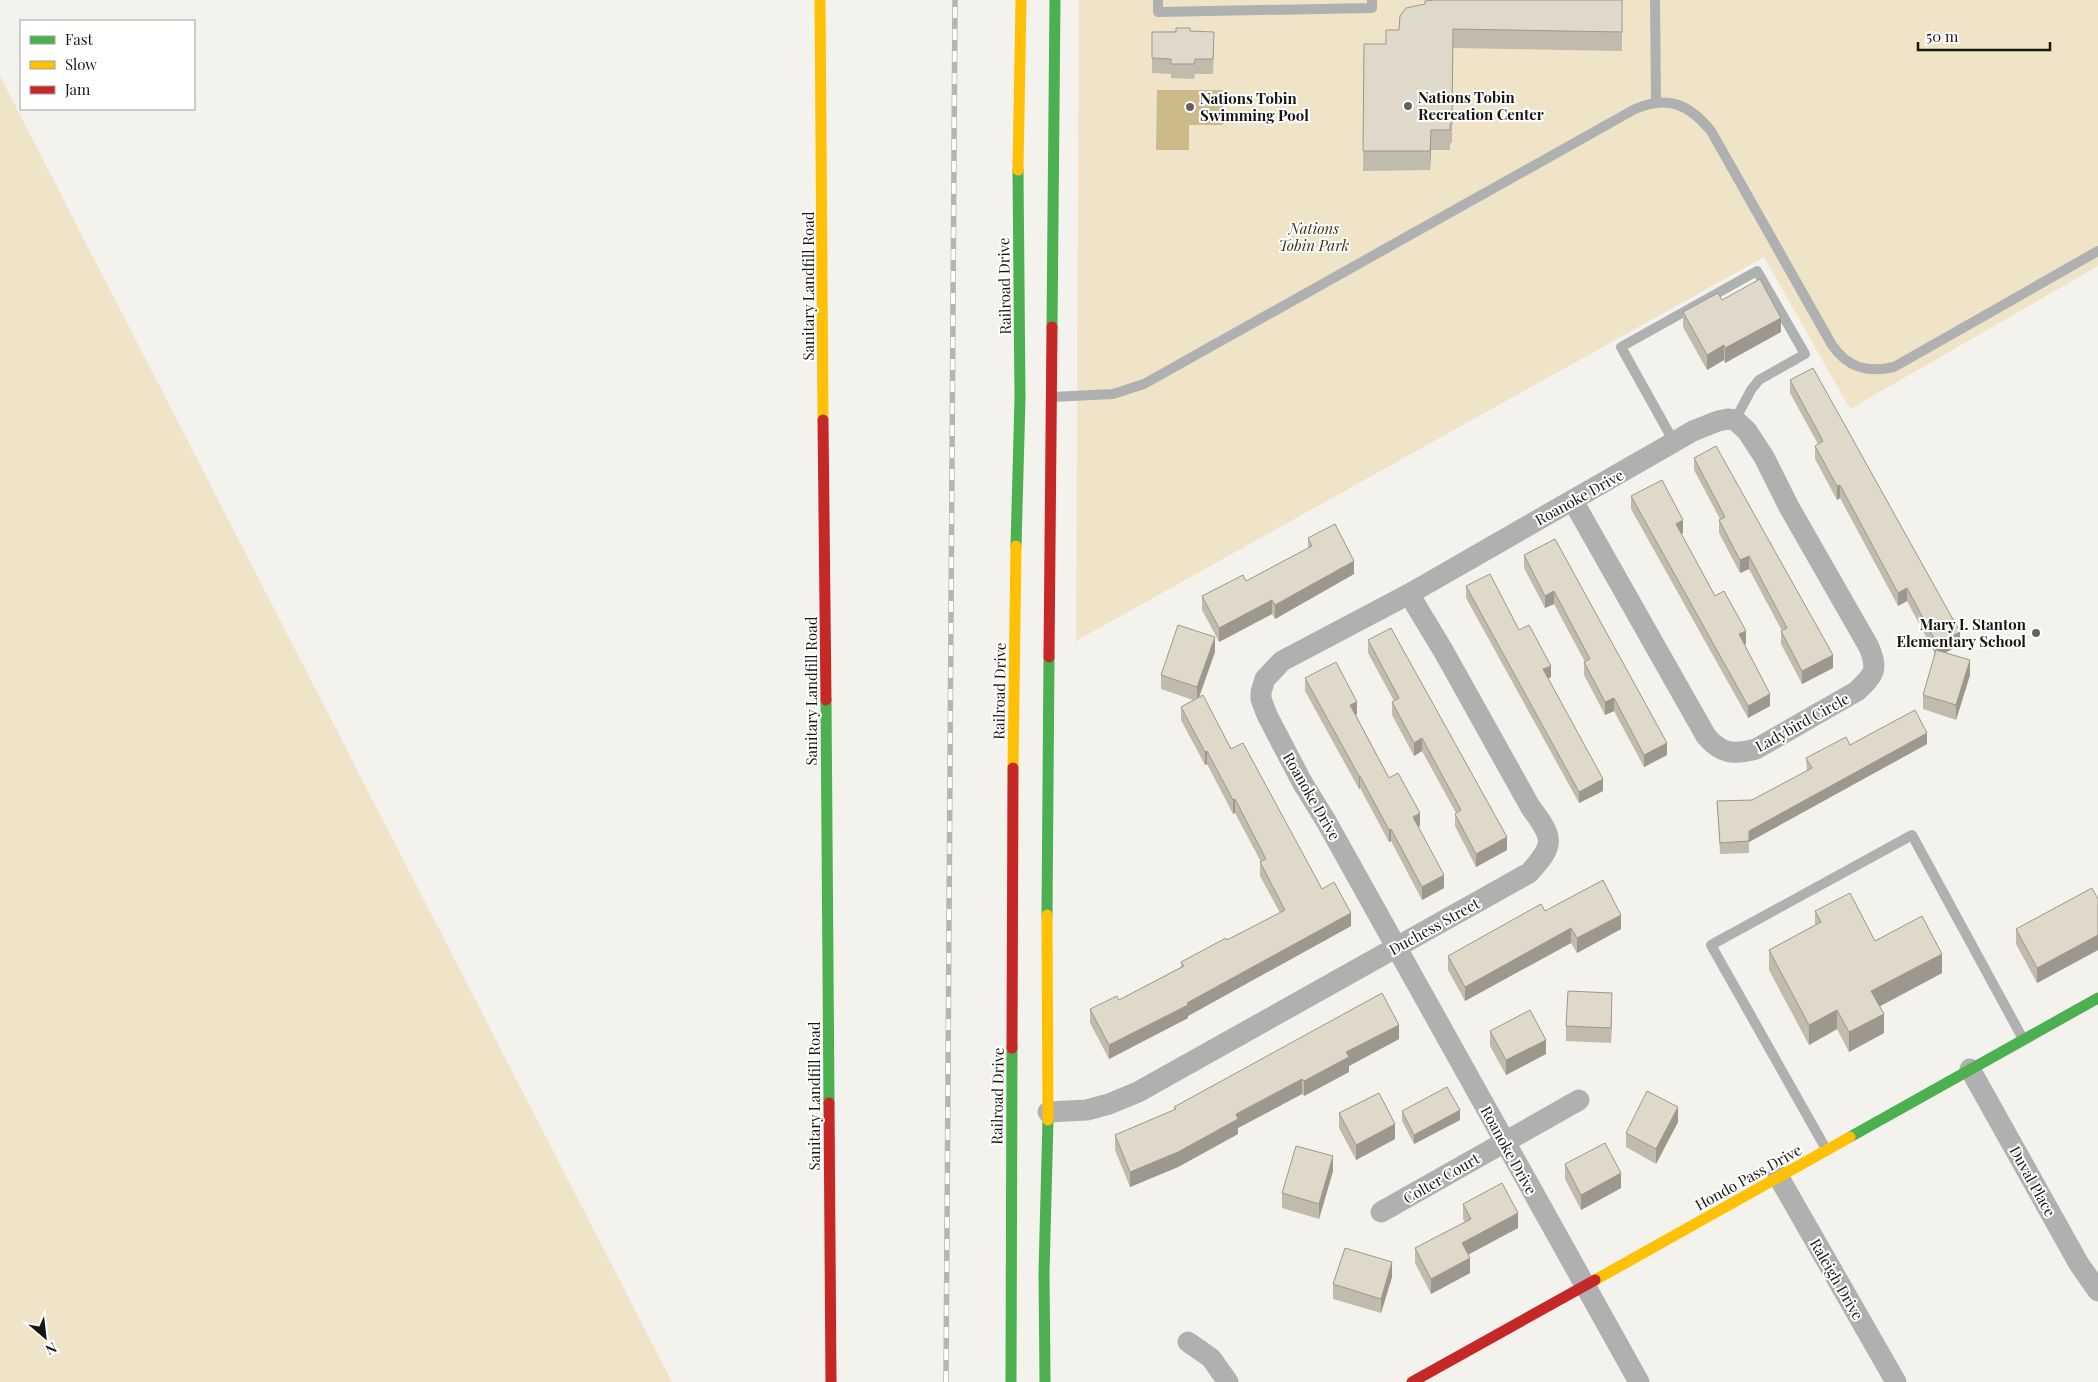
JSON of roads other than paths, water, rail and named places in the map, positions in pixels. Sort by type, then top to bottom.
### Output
[{"type":"main road","name":"Sanitary Landfill Road","points":[[820,0],[831,1382]]},
{"type":"main road","name":"Railroad Drive","points":[[1011,1382],[1013,678],[1028,398],[1018,155],[1021,0]]},
{"type":"main road","points":[[1045,1382],[1044,1272],[1048,1112],[1047,935],[1055,0]]},
{"type":"main road","points":[[1028,398],[1052,397]]},
{"type":"main road","name":"Hondo Pass Drive","points":[[1412,1382],[2098,998]]},
{"type":"street","name":"Roanoke Drive","points":[[1639,1382],[1267,715],[1261,699],[1261,692],[1265,680],[1282,661],[1409,594],[1693,431],[1718,421],[1735,420]]},
{"type":"street","name":"Ladybird Circle","points":[[1573,501],[1706,736],[1712,744],[1724,752],[1742,752],[1756,749],[1857,691],[1868,681],[1876,669],[1869,647],[1789,507],[1764,457],[1747,431],[1735,420]]},
{"type":"street","name":"Duchess Street","points":[[1048,1112],[1087,1110],[1109,1104],[1138,1092],[1529,873],[1544,858],[1549,838],[1542,822],[1531,808],[1444,652],[1409,594]]},
{"type":"street","name":"Duval Place","points":[[1970,1069],[2079,1264],[2098,1291]]},
{"type":"street","name":"Colter Court","points":[[1381,1212],[1579,1100]]},
{"type":"street","name":"Raleigh Drive","points":[[1778,1176],[1896,1382]]},
{"type":"street","points":[[1188,1342],[1212,1358],[1228,1382]]},
{"type":"lane","points":[[1158,0],[1158,12],[1372,8],[1372,0]]},
{"type":"lane","points":[[1655,0],[1656,102]]},
{"type":"lane","points":[[1052,397],[1113,394],[1144,384],[1635,109],[1656,102],[1669,102],[1684,108],[1696,115],[1711,131],[1832,345],[1842,358],[1856,367],[1874,370],[1894,367],[2098,251]]},
{"type":"lane","points":[[1674,442],[1621,347],[1757,270],[1805,354],[1759,380],[1751,390],[1735,420]]},
{"type":"lane","points":[[1826,1150],[1711,945],[1912,835],[2023,1040]]},
{"type":"railway","points":[[946,1382],[955,0]]},
{"type":"place","name":"Nations Tobin Recreation Center","points":[[1408,106]]},
{"type":"place","name":"Nations Tobin Swimming Pool","points":[[1190,107]]},
{"type":"place","name":"Mary I. Stanton Elementary School","points":[[2036,633]]},
{"type":"park label","name":"Nations Tobin Park","points":[[1314,236]]}]
